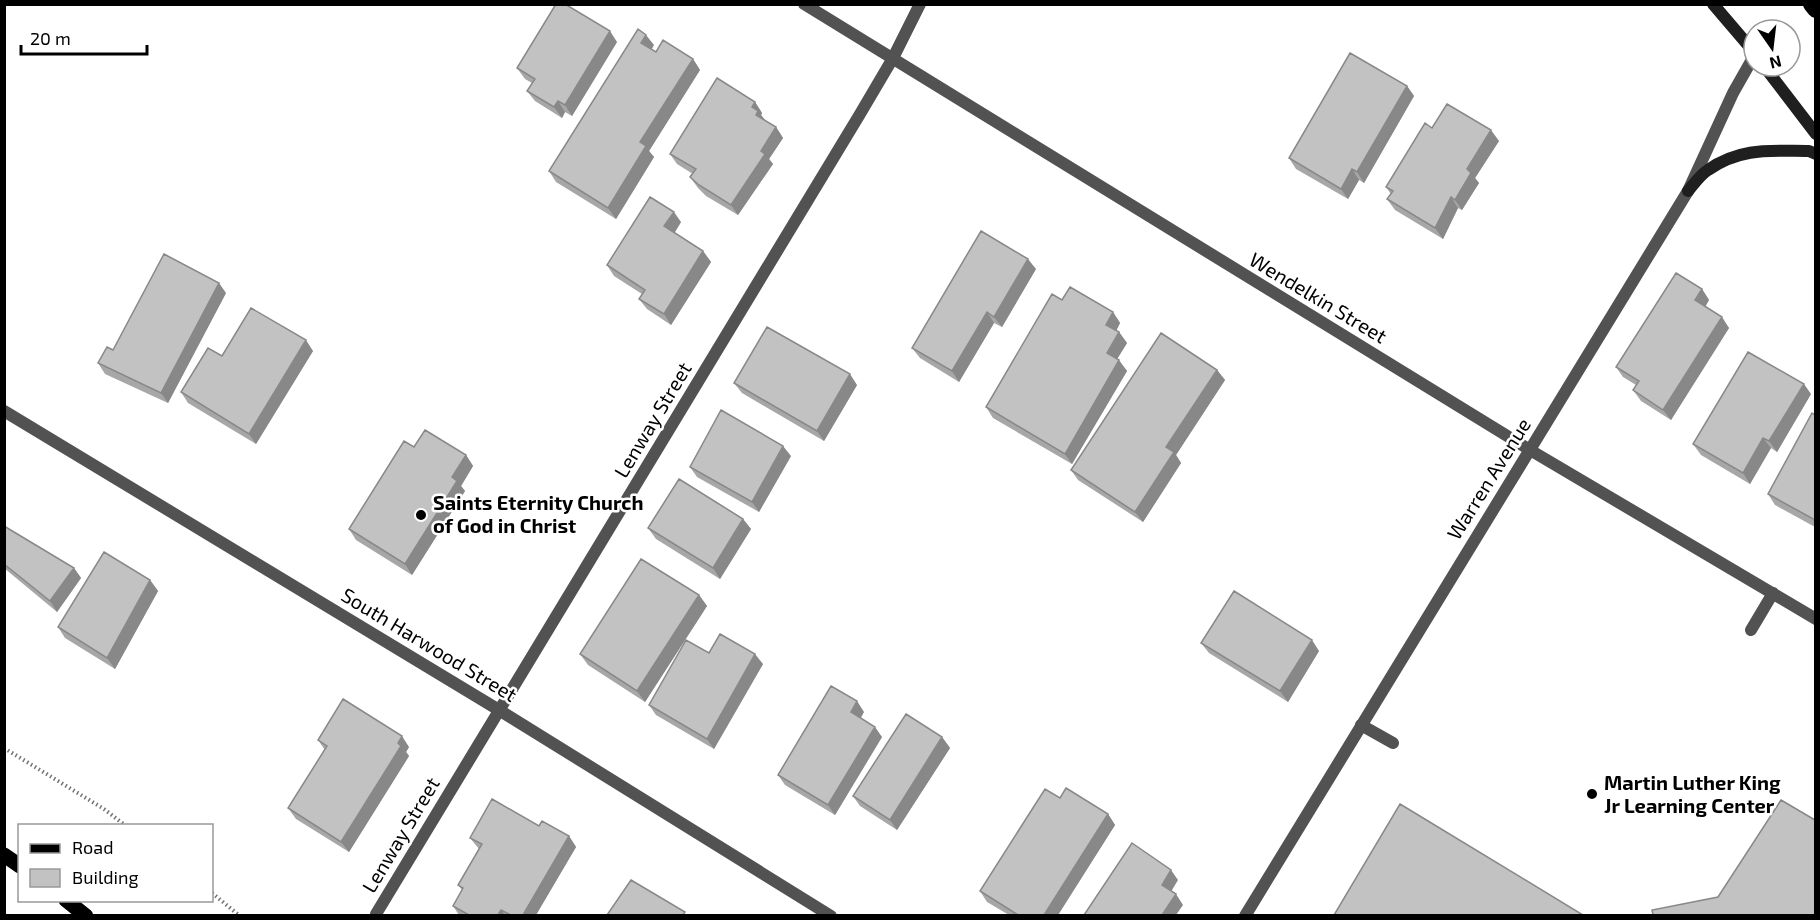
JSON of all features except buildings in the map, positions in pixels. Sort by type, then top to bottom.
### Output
[{"type":"highway","points":[[1812,4],[1815,9]]},
{"type":"main road","points":[[1713,4],[1742,39]]},
{"type":"main road","points":[[1773,78],[1815,134]]},
{"type":"main road","points":[[1688,191],[1707,171],[1726,160],[1750,151],[1809,151],[1815,154]]},
{"type":"main road","points":[[4,855],[18,865]]},
{"type":"main road","points":[[69,902],[86,915]]},
{"type":"street","name":"Wendelkin Street","points":[[804,4],[1530,450],[1815,620]]},
{"type":"street","name":"Lenway Street","points":[[376,914],[893,58],[920,4]]},
{"type":"street","name":"Warren Avenue","points":[[1245,915],[1688,191],[1742,75]]},
{"type":"street","name":"South Harwood Street","points":[[4,411],[499,710],[831,915]]},
{"type":"street","points":[[1751,630],[1773,593]]},
{"type":"street","points":[[1361,725],[1393,742]]},
{"type":"path","points":[[4,748],[104,808],[125,824]]},
{"type":"path","points":[[213,894],[240,915]]},
{"type":"place","name":"Saints Eternity Church of God in Christ","points":[[421,515]]},
{"type":"place","name":"Martin Luther King Jr Learning Center","points":[[1592,794]]}]
